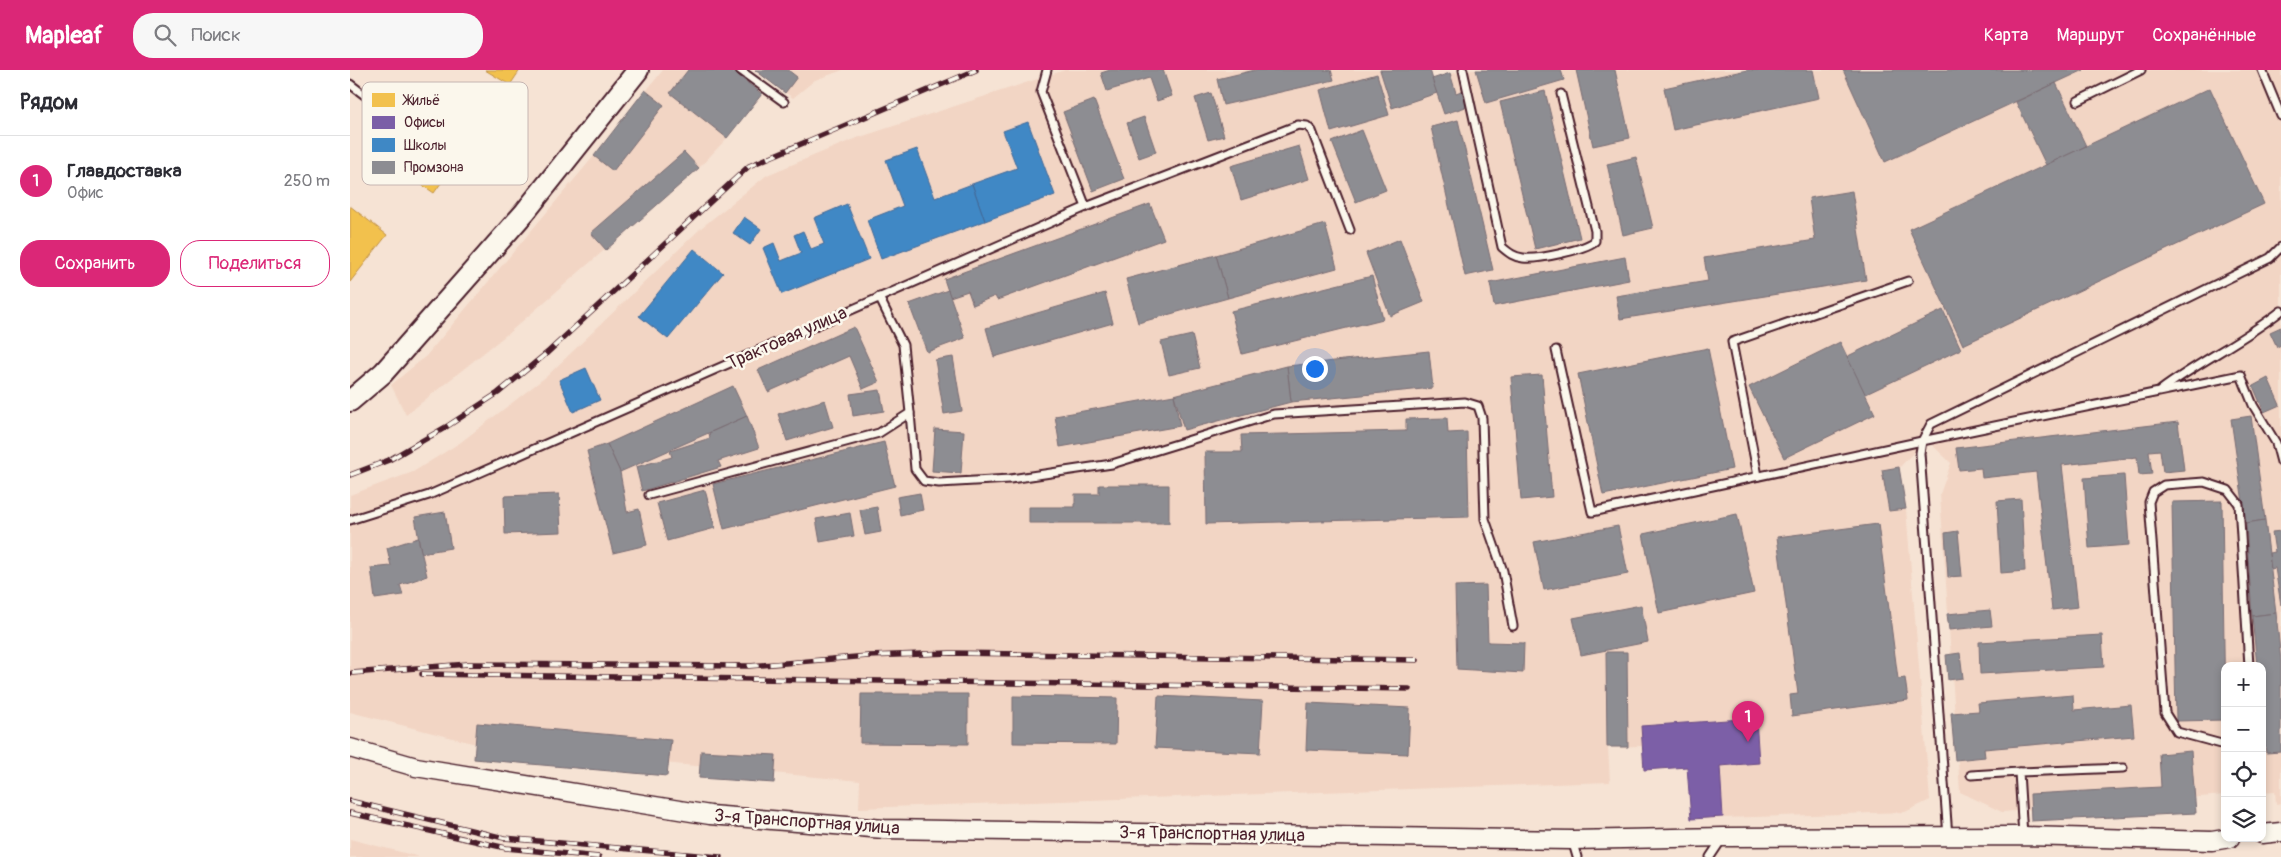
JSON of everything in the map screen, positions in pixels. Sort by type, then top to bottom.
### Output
[{"type":"main road","points":[[350,401],[383,374],[525,212],[638,70]]},
{"type":"street","name":"3-я Транспортная улица","points":[[350,748],[416,767],[710,815],[884,829],[1572,840],[1724,837],[2022,836],[2212,841],[2221,840]]},
{"type":"street","points":[[2266,834],[2281,832]]},
{"type":"lane","points":[[740,70],[784,102]]},
{"type":"lane","points":[[1047,70],[1042,92],[1086,207]]},
{"type":"lane","points":[[1463,70],[1502,247],[1512,256],[1525,259],[1560,253],[1589,246],[1596,242],[1562,94]]},
{"type":"lane","points":[[2078,101],[2141,70]]},
{"type":"lane","points":[[2262,70],[2281,116]]},
{"type":"lane","points":[[350,84],[362,93]]},
{"type":"lane","name":"Трактовая улица","points":[[350,520],[429,495],[1086,207],[1298,125],[1306,126],[1312,131],[1350,230]]},
{"type":"lane","points":[[1948,837],[1920,453],[1922,440],[1931,424],[2270,258],[2281,248]]},
{"type":"lane","points":[[1758,476],[1732,342],[1908,281]]},
{"type":"lane","points":[[880,297],[902,345],[915,469],[924,481],[939,483],[1010,479],[1112,464],[1274,414],[1464,402],[1478,406],[1482,418],[1485,519],[1503,571],[1513,626]]},
{"type":"lane","points":[[2159,392],[2193,367],[2259,328],[2281,311]]},
{"type":"lane","points":[[1556,350],[1592,512],[1922,440],[2240,375],[2253,406],[2276,443],[2281,462]]},
{"type":"lane","points":[[648,495],[879,433],[910,413]]},
{"type":"lane","points":[[2221,744],[2177,732],[2165,713],[2149,502],[2152,492],[2164,485],[2204,482],[2228,490],[2239,504],[2249,662]]},
{"type":"lane","points":[[1971,775],[2123,768]]},
{"type":"lane","points":[[2019,772],[2022,836]]},
{"type":"lane","points":[[1710,857],[1724,837]]},
{"type":"lane","points":[[1572,840],[1577,857]]},
{"type":"shaded area","points":[[663,70],[731,70],[762,94],[727,138],[699,168],[511,331],[406,415],[391,385],[426,356],[594,156]]},
{"type":"shaded area","points":[[755,70],[843,70],[815,80],[793,98]]},
{"type":"shaded area","points":[[1065,70],[1430,70],[1433,79],[1465,70],[2281,70],[2281,803],[2276,804],[2275,791],[2266,792],[2266,662],[2221,662],[2221,795],[2002,812],[1960,792],[1940,494],[1951,463],[1926,439],[1899,468],[1906,509],[1930,800],[1905,812],[1691,819],[1687,767],[1644,770],[1642,746],[1608,747],[1610,782],[859,808],[860,781],[488,747],[350,712],[350,495],[413,472],[461,442],[547,376],[701,228],[767,175],[854,139]]},
{"type":"shaded area","points":[[350,839],[420,857],[350,857]]},
{"type":"building: Жильё","points":[[485,70],[520,70],[512,82],[505,82]]},
{"type":"building: Жильё","points":[[422,185],[440,185],[434,193]]},
{"type":"building: Жильё","points":[[350,206],[387,235],[350,282]]},
{"type":"building: Офисы","points":[[1756,718],[1759,763],[1720,766],[1723,817],[1691,819],[1687,767],[1644,770],[1641,726]]},
{"type":"building: Школы","points":[[1028,122],[1055,195],[985,221],[972,184],[1017,168],[1003,131]]},
{"type":"building: Школы","points":[[917,149],[935,198],[972,184],[985,221],[881,259],[867,220],[903,206],[886,160]]},
{"type":"building: Школы","points":[[847,204],[869,259],[782,294],[763,248],[774,243],[781,261],[801,253],[794,235],[803,231],[811,249],[824,244],[814,218]]},
{"type":"building: Школы","points":[[744,217],[761,229],[750,245],[733,233]]},
{"type":"building: Школы","points":[[694,249],[723,273],[668,339],[639,316]]},
{"type":"building: Школы","points":[[586,368],[600,400],[573,412],[559,380]]},
{"type":"building: Промзона","points":[[688,70],[731,70],[762,94],[727,138],[670,93]]},
{"type":"building: Промзона","points":[[755,70],[788,70],[797,77],[785,93]]},
{"type":"building: Промзона","points":[[1110,70],[1163,70],[1172,96],[1157,101],[1149,78],[1107,91],[1101,73]]},
{"type":"building: Промзона","points":[[1255,70],[1331,70],[1334,80],[1223,105],[1217,79]]},
{"type":"building: Промзона","points":[[1380,70],[1430,70],[1437,93],[1392,108]]},
{"type":"building: Промзона","points":[[1476,70],[1561,70],[1564,80],[1486,103]]},
{"type":"building: Промзона","points":[[1576,70],[1615,70],[1630,138],[1593,146]]},
{"type":"building: Промзона","points":[[1747,70],[1813,70],[1819,98],[1673,130],[1664,88]]},
{"type":"building: Промзона","points":[[1843,70],[2084,70],[1885,162]]},
{"type":"building: Промзона","points":[[1450,73],[1456,93],[1464,90],[1469,106],[1444,114],[1432,79]]},
{"type":"building: Промзона","points":[[1377,74],[1389,115],[1331,132],[1320,90]]},
{"type":"building: Промзона","points":[[2056,83],[2086,146],[2046,165],[2016,102]]},
{"type":"building: Промзона","points":[[2210,88],[2264,204],[1963,345],[1909,229]]},
{"type":"building: Промзона","points":[[645,90],[664,105],[613,171],[594,156]]},
{"type":"building: Промзона","points":[[1545,91],[1580,238],[1535,249],[1500,102]]},
{"type":"building: Промзона","points":[[1211,93],[1224,136],[1208,140],[1195,98]]},
{"type":"building: Промзона","points":[[1094,100],[1124,179],[1093,191],[1063,112]]},
{"type":"building: Промзона","points":[[1144,117],[1156,152],[1139,158],[1127,123]]},
{"type":"building: Промзона","points":[[1458,120],[1493,270],[1465,276],[1431,127]]},
{"type":"building: Промзона","points":[[1362,130],[1386,190],[1356,202],[1332,142]]},
{"type":"building: Промзона","points":[[1299,146],[1309,179],[1241,200],[1231,166]]},
{"type":"building: Промзона","points":[[684,152],[699,168],[606,250],[591,233]]},
{"type":"building: Промзона","points":[[1636,157],[1653,228],[1623,235],[1607,164]]},
{"type":"building: Промзона","points":[[1852,191],[1866,280],[1620,319],[1616,296],[1708,281],[1704,258],[1815,240],[1809,198]]},
{"type":"building: Промзона","points":[[1150,204],[1164,239],[997,300],[995,296],[973,305],[968,291],[950,297],[944,279]]},
{"type":"building: Промзона","points":[[1325,224],[1337,268],[1228,298],[1216,255]]},
{"type":"building: Промзона","points":[[1400,239],[1424,302],[1390,316],[1366,253]]},
{"type":"building: Промзона","points":[[1216,255],[1228,298],[1138,323],[1126,279]]},
{"type":"building: Промзона","points":[[1625,257],[1629,280],[1494,306],[1490,283]]},
{"type":"building: Промзона","points":[[1372,276],[1383,319],[1242,354],[1231,311]]},
{"type":"building: Промзона","points":[[948,290],[965,338],[927,352],[909,304]]},
{"type":"building: Промзона","points":[[1105,293],[1113,323],[994,357],[986,328]]},
{"type":"building: Промзона","points":[[1943,310],[1961,349],[1864,395],[1846,357]]},
{"type":"building: Промзона","points":[[854,327],[879,382],[863,389],[849,356],[768,392],[758,370]]},
{"type":"building: Промзона","points":[[2281,327],[2281,345],[2277,347],[2270,332]]},
{"type":"building: Промзона","points":[[1192,335],[1200,368],[1169,375],[1161,342]]},
{"type":"building: Промзона","points":[[1840,342],[1875,414],[1784,458],[1749,387]]},
{"type":"building: Промзона","points":[[1708,348],[1732,469],[1603,495],[1578,374]]},
{"type":"building: Промзона","points":[[1429,351],[1433,388],[1291,402],[1287,366]]},
{"type":"building: Промзона","points":[[953,357],[962,411],[944,414],[935,360]]},
{"type":"building: Промзона","points":[[1287,366],[1291,402],[1184,430],[1174,395]]},
{"type":"building: Промзона","points":[[1542,375],[1552,497],[1521,500],[1511,377]]},
{"type":"building: Промзона","points":[[2268,378],[2280,405],[2264,412],[2253,386]]},
{"type":"building: Промзона","points":[[733,386],[747,416],[620,472],[607,444]]},
{"type":"building: Промзона","points":[[880,390],[884,411],[853,416],[850,394]]},
{"type":"building: Промзона","points":[[1174,395],[1180,426],[1060,447],[1055,416]]},
{"type":"building: Промзона","points":[[825,400],[833,427],[787,441],[778,414]]},
{"type":"building: Промзона","points":[[747,416],[759,448],[718,461],[721,467],[642,491],[636,467],[672,457],[670,451],[710,438],[709,433]]},
{"type":"building: Промзона","points":[[2251,416],[2265,520],[2246,523],[2231,419]]},
{"type":"building: Промзона","points":[[1447,418],[1448,433],[1467,432],[1469,517],[1206,524],[1205,452],[1242,452],[1241,435],[1406,431],[1406,419]]},
{"type":"building: Промзона","points":[[2178,422],[2184,470],[2163,472],[2160,450],[2149,451],[2152,474],[2139,475],[2137,457],[2062,465],[2078,607],[2052,610],[2036,472],[1982,478],[1981,468],[1959,470],[1956,448]]},
{"type":"building: Промзона","points":[[935,429],[964,431],[961,473],[932,471]]},
{"type":"building: Промзона","points":[[884,442],[895,486],[724,529],[713,484]]},
{"type":"building: Промзона","points":[[607,444],[620,472],[627,512],[639,509],[647,545],[613,553],[587,451]]},
{"type":"building: Промзона","points":[[1899,467],[1906,509],[1889,511],[1882,470]]},
{"type":"building: Промзона","points":[[2124,475],[2129,545],[2089,548],[2084,478]]},
{"type":"building: Промзона","points":[[1099,485],[1169,485],[1169,523],[1029,523],[1029,507],[1075,507],[1075,494],[1099,494]]},
{"type":"building: Промзона","points":[[705,490],[715,528],[667,541],[657,503]]},
{"type":"building: Промзона","points":[[920,493],[923,510],[900,515],[897,497]]},
{"type":"building: Промзона","points":[[559,494],[561,532],[505,534],[504,496]]},
{"type":"building: Промзона","points":[[2021,499],[2025,571],[2001,573],[1997,501]]},
{"type":"building: Промзона","points":[[2222,501],[2224,662],[2221,662],[2221,720],[2176,721],[2172,502]]},
{"type":"building: Промзона","points":[[877,507],[881,532],[865,535],[860,510]]},
{"type":"building: Промзона","points":[[445,512],[451,548],[421,553],[415,517]]},
{"type":"building: Промзона","points":[[850,513],[854,536],[820,542],[816,519]]},
{"type":"building: Промзона","points":[[1737,514],[1754,593],[1659,613],[1643,534]]},
{"type":"building: Промзона","points":[[2265,520],[2276,613],[2252,616],[2246,523]]},
{"type":"building: Промзона","points":[[1878,524],[1898,679],[1905,678],[1908,700],[1792,716],[1790,695],[1798,694],[1777,537]]},
{"type":"building: Промзона","points":[[1618,526],[1628,574],[1544,590],[1534,542]]},
{"type":"building: Промзона","points":[[1958,531],[1962,576],[1948,577],[1945,533]]},
{"type":"building: Промзона","points":[[2281,531],[2281,605],[2275,568],[2271,569],[2269,553],[2275,552],[2272,532]]},
{"type":"building: Промзона","points":[[418,538],[427,576],[400,585],[403,595],[375,599],[371,568],[391,566],[387,548]]},
{"type":"building: Промзона","points":[[1486,585],[1488,642],[1524,643],[1523,673],[1457,669],[1455,586]]},
{"type":"building: Промзона","points":[[1641,605],[1648,642],[1581,655],[1573,618]]},
{"type":"building: Промзона","points":[[1990,610],[1992,626],[1949,630],[1947,614]]},
{"type":"building: Промзона","points":[[2276,613],[2281,661],[2281,752],[2266,753],[2266,662],[2257,662],[2252,616]]},
{"type":"building: Промзона","points":[[2102,635],[2104,667],[1980,674],[1979,642]]},
{"type":"building: Промзона","points":[[1606,652],[1627,652],[1628,747],[1607,747]]},
{"type":"building: Промзона","points":[[1960,653],[1963,678],[1948,680],[1946,655]]},
{"type":"building: Промзона","points":[[861,694],[968,694],[968,744],[860,743]]},
{"type":"building: Промзона","points":[[2073,695],[2074,710],[2131,705],[2134,736],[1984,749],[1985,757],[1955,760],[1951,713],[1979,711],[1978,703]]},
{"type":"building: Промзона","points":[[1013,696],[1117,698],[1116,744],[1013,743]]},
{"type":"building: Промзона","points":[[1158,696],[1263,701],[1260,753],[1155,748]]},
{"type":"building: Промзона","points":[[1308,703],[1410,708],[1408,754],[1306,750]]},
{"type":"building: Промзона","points":[[477,723],[671,740],[667,776],[474,759]]},
{"type":"building: Промзона","points":[[701,751],[776,755],[774,783],[699,778]]},
{"type":"building: Промзона","points":[[2191,751],[2196,813],[2031,821],[2030,794],[2161,787],[2159,754]]},
{"type":"railway","points":[[350,475],[389,460],[446,427],[498,393],[547,353],[749,166],[976,70]]},
{"type":"railway","points":[[352,673],[468,664],[749,666],[868,656],[950,653],[1417,660]]},
{"type":"railway","points":[[422,674],[1409,689]]},
{"type":"railway","points":[[350,801],[504,838],[720,857]]},
{"type":"railway","points":[[350,813],[506,848],[599,857]]},
{"type":"place","name":"Главдоставка","points":[[1748,742]]}]
